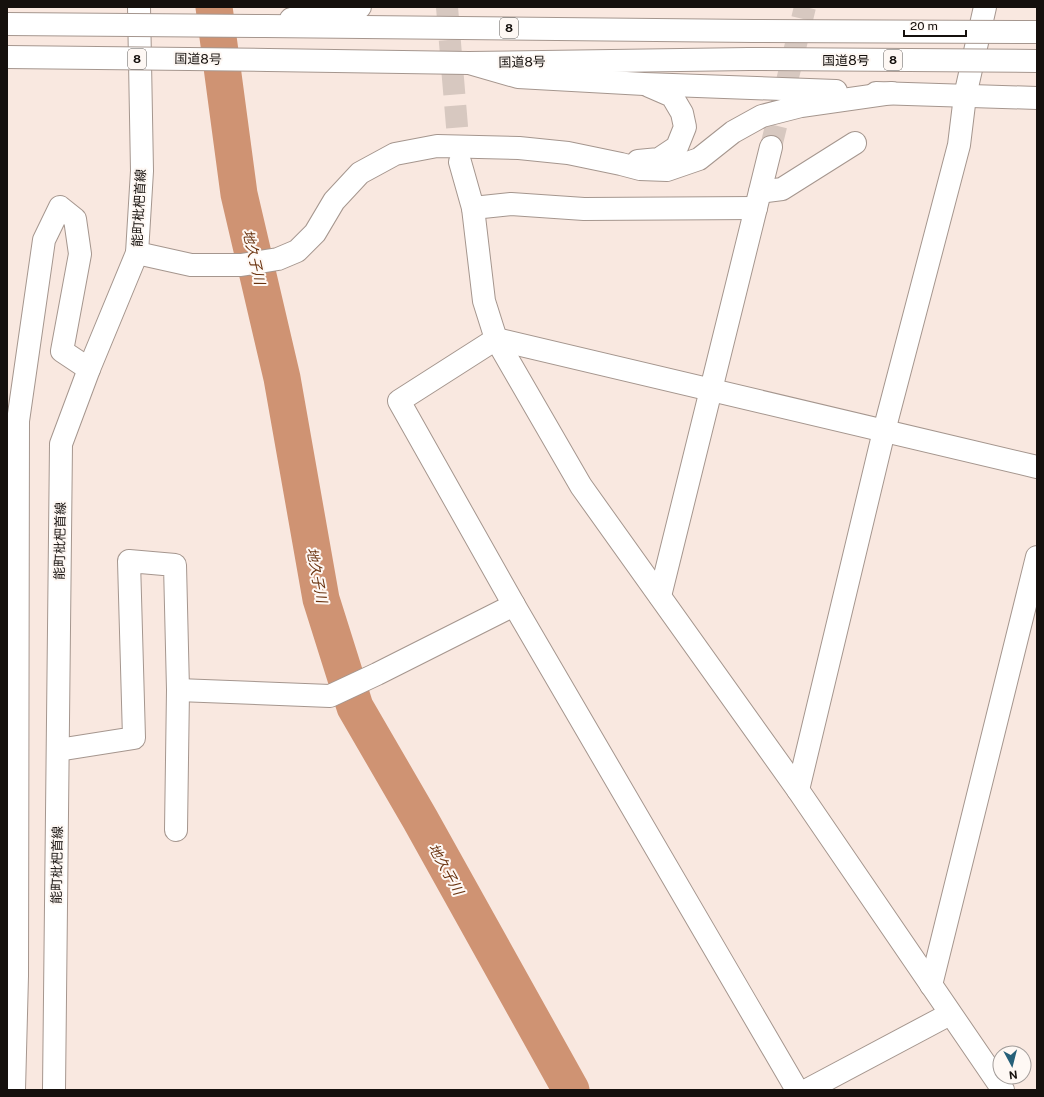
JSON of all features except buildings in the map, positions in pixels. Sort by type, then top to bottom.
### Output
[{"type":"main road","name":"能町枇杷首線","points":[[54,1090],[61,444],[89,369],[137,253],[142,171],[139,7]]},
{"type":"main road","name":"8","points":[[265,26],[327,9],[360,7]]},
{"type":"main road","points":[[798,790],[884,431],[959,145],[965,96],[986,7]]},
{"type":"main road","name":"8","points":[[7,24],[1037,32]]},
{"type":"main road","name":"国道8号","points":[[7,58],[470,63],[749,59],[1037,61]]},
{"type":"main road","name":"8","points":[[470,63],[518,77],[644,84],[1037,98]]},
{"type":"main road","name":"8","points":[[621,164],[660,159],[677,147],[685,127],[682,113],[672,96],[644,84]]},
{"type":"main road","name":"8","points":[[137,253],[191,265],[241,265],[278,259],[297,251],[315,232],[334,201],[360,173],[395,154],[437,146],[518,148],[568,153],[640,169],[667,170],[699,159],[733,132],[762,116],[801,106],[892,93]]},
{"type":"main road","points":[[473,208],[511,204],[584,210],[758,200],[782,189],[855,143]]},
{"type":"main road","points":[[660,596],[771,147]]},
{"type":"main road","points":[[460,162],[473,208],[484,301],[496,339],[581,486],[798,790],[1003,1090]]},
{"type":"main road","points":[[14,1090],[17,976],[18,421],[44,240],[60,207],[75,220],[80,254],[62,351],[89,369]]},
{"type":"main road","points":[[797,1090],[514,606],[399,401],[496,339],[1037,467]]},
{"type":"main road","points":[[7,448],[18,421]]},
{"type":"main road","points":[[931,986],[1037,557]]},
{"type":"main road","points":[[58,750],[134,738],[129,561],[175,565],[178,690],[176,830]]},
{"type":"main road","points":[[178,690],[330,696],[514,606]]},
{"type":"main road","points":[[808,1090],[950,1014]]},
{"type":"waterway","name":"地久子川","points":[[214,7],[239,194],[282,378],[321,599],[355,707],[420,819],[571,1090]]},
{"type":"tunnel","points":[[447,7],[460,162]]},
{"type":"tunnel","points":[[771,147],[805,7]]}]
